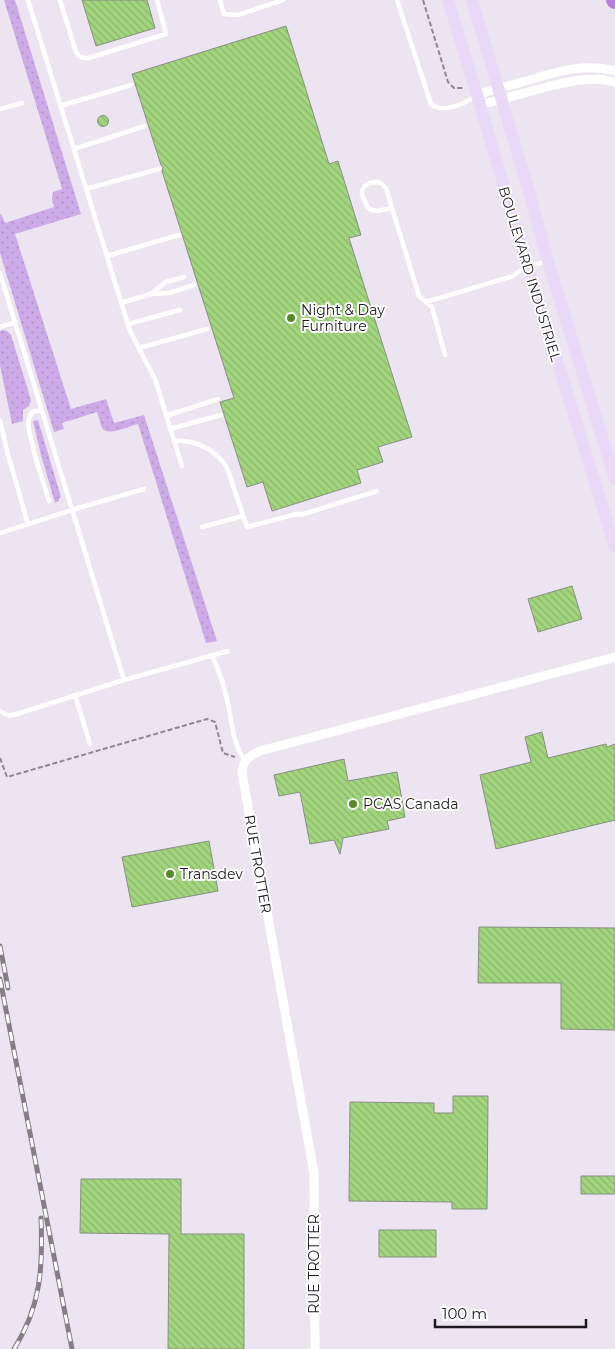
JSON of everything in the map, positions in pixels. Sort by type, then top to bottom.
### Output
[{"type":"street","name":"BOULEVARD INDUSTRIEL","points":[[448,0],[475,101],[615,547]]},
{"type":"street","name":"BOULEVARD INDUSTRIEL","points":[[472,0],[548,261],[615,479]]},
{"type":"street","points":[[475,101],[500,94],[562,71],[583,67],[597,67],[615,71]]},
{"type":"street","points":[[500,94],[579,80],[600,79],[615,82]]},
{"type":"street","points":[[245,760],[260,751],[615,656]]},
{"type":"street","name":"RUE TROTTER","points":[[245,760],[242,773],[314,1173],[315,1349]]},
{"type":"lane","points":[[28,0],[130,331],[155,379],[182,466]]},
{"type":"lane","points":[[60,0],[77,54],[87,59],[166,34],[157,0]]},
{"type":"lane","points":[[220,0],[224,14],[238,15],[283,0]]},
{"type":"lane","points":[[397,0],[430,104],[437,109],[442,109],[475,101]]},
{"type":"lane","points":[[60,106],[132,85]]},
{"type":"lane","points":[[0,109],[22,103]]},
{"type":"lane","points":[[74,150],[146,126]]},
{"type":"lane","points":[[86,189],[160,169]]},
{"type":"lane","points":[[392,208],[382,210],[368,208],[362,195],[362,190],[370,183],[381,183],[386,188],[419,296],[432,307],[445,355]]},
{"type":"lane","points":[[107,256],[179,235]]},
{"type":"lane","points":[[426,302],[513,276],[528,267],[548,261]]},
{"type":"lane","points":[[0,273],[124,680]]},
{"type":"lane","points":[[151,294],[166,282],[184,277]]},
{"type":"lane","points":[[121,303],[151,294],[169,293],[194,286]]},
{"type":"lane","points":[[128,324],[180,310]]},
{"type":"lane","points":[[0,327],[15,322]]},
{"type":"lane","points":[[139,348],[207,329]]},
{"type":"lane","points":[[166,416],[218,399]]},
{"type":"lane","points":[[41,410],[32,412],[28,418],[28,425],[35,456],[49,501]]},
{"type":"lane","points":[[170,429],[221,415]]},
{"type":"lane","points":[[0,420],[28,524]]},
{"type":"lane","points":[[174,440],[188,440],[222,459],[227,468],[247,527],[297,514],[304,514],[377,491]]},
{"type":"lane","points":[[0,533],[144,489]]},
{"type":"lane","points":[[202,527],[244,516]]},
{"type":"lane","points":[[0,711],[10,716],[124,680],[228,651]]},
{"type":"lane","points":[[212,655],[228,703],[239,753],[245,760]]},
{"type":"lane","points":[[75,695],[90,744]]},
{"type":"path","points":[[423,0],[448,82],[454,88],[464,88]]},
{"type":"path","points":[[0,758],[7,778],[207,719],[215,722],[223,753]]},
{"type":"shaded area","points":[[4,0],[15,0],[81,214],[15,234],[71,409],[106,399],[114,423],[144,415],[217,641],[206,643],[138,424],[114,431],[105,430],[102,428],[97,412],[62,423],[64,429],[54,432],[0,253],[0,215],[5,223],[54,207],[53,192],[62,189]]},
{"type":"shaded area","points":[[3,330],[11,335],[31,400],[29,406],[23,410],[23,421],[12,424],[0,365],[0,331]]},
{"type":"shaded area","points":[[38,420],[61,497],[55,503],[33,421]]},
{"type":"building","points":[[82,0],[147,0],[155,28],[96,46]]},
{"type":"building","name":"Night & Day Furniture","points":[[286,26],[329,164],[338,161],[361,235],[349,238],[412,437],[378,447],[383,462],[357,470],[361,483],[272,511],[263,482],[247,487],[220,402],[234,398],[162,171],[163,167],[132,74]]},
{"type":"building","points":[[101,116],[105,116],[108,121],[107,125],[101,126],[98,123],[98,119]]},
{"type":"building","points":[[572,586],[582,619],[538,632],[528,599]]},
{"type":"building","points":[[542,732],[548,758],[606,744],[607,747],[615,744],[615,820],[496,849],[480,775],[531,762],[525,737]]},
{"type":"building","name":"PCAS Canada","points":[[344,759],[348,781],[397,772],[405,817],[387,821],[389,829],[343,838],[340,854],[334,840],[310,844],[300,792],[279,796],[274,775]]},
{"type":"building","name":"Transdev","points":[[209,841],[218,891],[132,907],[122,857]]},
{"type":"building","points":[[479,927],[615,928],[615,1030],[561,1029],[561,983],[478,983]]},
{"type":"building","points":[[453,1096],[488,1096],[487,1209],[452,1209],[452,1202],[349,1201],[350,1102],[434,1103],[434,1113],[453,1113]]},
{"type":"building","points":[[581,1176],[615,1176],[615,1194],[581,1194]]},
{"type":"building","points":[[81,1179],[181,1179],[181,1234],[244,1234],[244,1349],[168,1349],[169,1234],[80,1233]]},
{"type":"building","points":[[379,1230],[436,1230],[436,1257],[379,1257]]},
{"type":"railway","points":[[0,946],[8,988]]},
{"type":"railway","points":[[0,979],[72,1349]]},
{"type":"railway","points":[[14,1349],[23,1333],[35,1302],[40,1270],[41,1218]]},
{"type":"place","name":"Night & Day Furniture","points":[[291,318]]},
{"type":"place","name":"PCAS Canada","points":[[353,804]]},
{"type":"place","name":"Transdev","points":[[170,874]]}]
